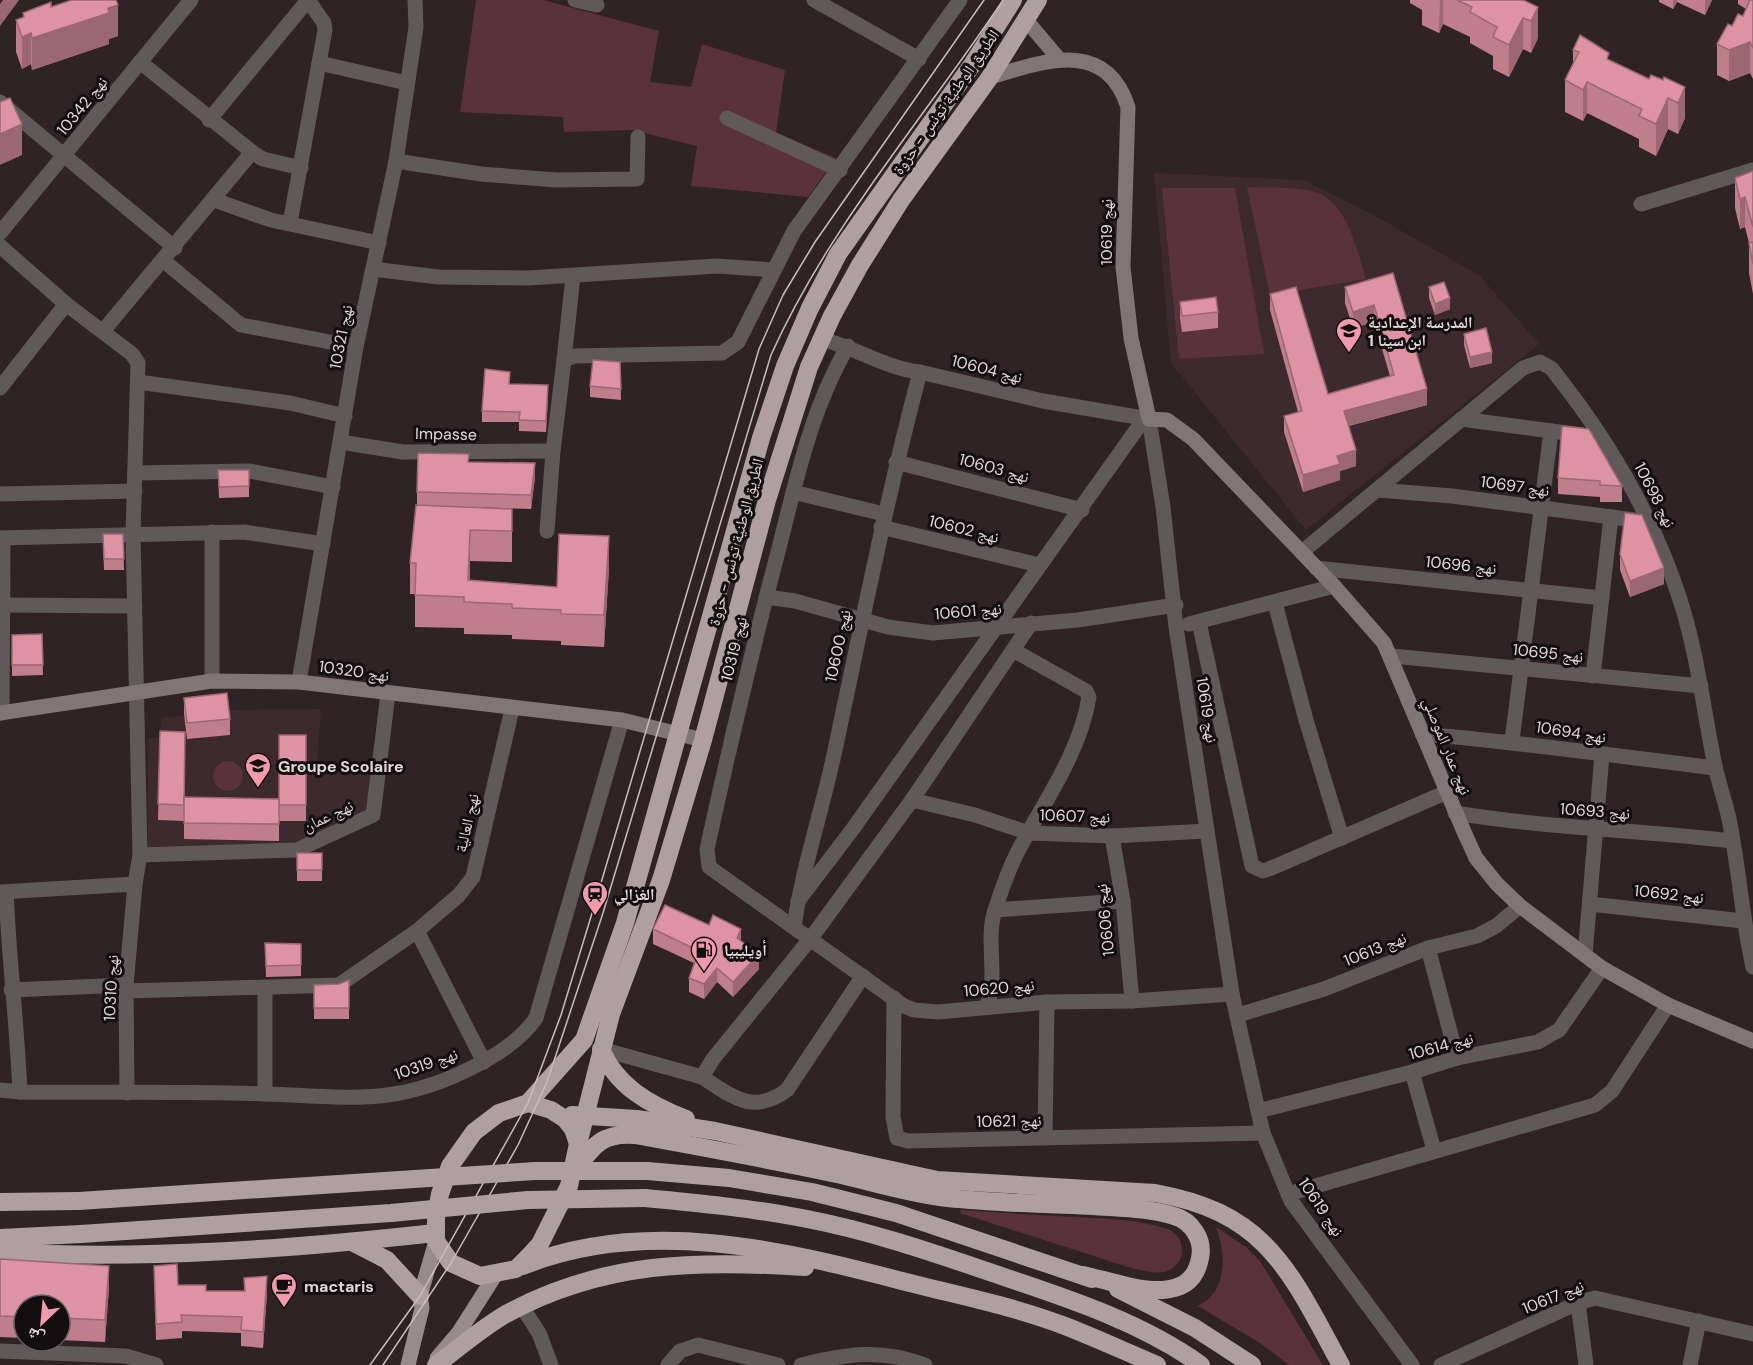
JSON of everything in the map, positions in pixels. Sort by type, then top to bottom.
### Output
[{"type":"highway","name":"الطريق الوطنية تونس - حزوة","points":[[528,1103],[584,1040],[625,923],[761,438],[785,366],[810,308],[838,254],[972,64],[1013,0]]},
{"type":"highway","name":"الطريق الوطنية تونس - حزوة","points":[[578,1144],[601,1049],[661,880],[786,436],[822,339],[860,265],[895,209],[990,77],[1038,0]]},
{"type":"highway","points":[[601,1049],[616,1076],[650,1103],[715,1131]]},
{"type":"highway","points":[[1157,1365],[1063,1325],[867,1272],[767,1250],[673,1241],[589,1245],[557,1252],[516,1269],[480,1275],[451,1263],[436,1237],[440,1194],[450,1166],[474,1132],[499,1113],[528,1103],[557,1114],[638,1119],[715,1131],[937,1180],[1155,1193],[1185,1199],[1212,1208],[1238,1221],[1270,1248],[1341,1365]]},
{"type":"highway","points":[[516,1269],[540,1244],[569,1186],[578,1144],[573,1129],[557,1114]]},
{"type":"highway","points":[[571,1177],[590,1151],[603,1139],[614,1134],[635,1135],[783,1162],[945,1198],[1122,1208],[1164,1214],[1187,1222],[1200,1242],[1199,1266],[1182,1286],[1170,1291],[1156,1291],[1083,1275]]},
{"type":"highway","points":[[0,1202],[79,1201],[480,1174],[647,1171],[729,1178],[812,1192],[896,1213],[1083,1275],[1116,1288],[1195,1328],[1252,1365]]},
{"type":"highway","points":[[0,1238],[391,1213],[528,1200],[645,1198],[761,1210],[889,1239],[1068,1298],[1138,1329],[1201,1365]]},
{"type":"highway","points":[[0,1252],[149,1255],[436,1237]]},
{"type":"highway","points":[[354,1243],[387,1260],[420,1296]]},
{"type":"highway","points":[[436,1365],[506,1314],[562,1289],[661,1265],[735,1263],[867,1272]]},
{"type":"main road","points":[[408,1365],[419,1326],[422,1308],[420,1296],[436,1237]]},
{"type":"main road","points":[[431,1365],[459,1332],[496,1274]]},
{"type":"street","name":"نهج 10342","points":[[0,233],[191,0]]},
{"type":"street","points":[[209,120],[308,0],[324,27],[290,223]]},
{"type":"street","name":"نهج 10321","points":[[299,682],[356,347],[396,161],[417,18],[415,0]]},
{"type":"street","points":[[575,0],[597,5]]},
{"type":"street","points":[[814,0],[919,59]]},
{"type":"street","points":[[564,360],[574,356],[722,353],[738,342],[794,231],[960,0]]},
{"type":"street","points":[[990,77],[1059,59],[1026,20]]},
{"type":"street","name":"نهج 10619","points":[[1059,59],[1086,62],[1109,74],[1118,84],[1128,107],[1123,267],[1131,338],[1176,605],[1176,627],[1232,994],[1263,1133],[1288,1194],[1412,1365]]},
{"type":"street","points":[[140,62],[209,120],[252,152],[264,159],[301,168]]},
{"type":"street","points":[[319,63],[407,83]]},
{"type":"street","points":[[0,102],[175,248]]},
{"type":"street","points":[[727,118],[840,170]]},
{"type":"street","points":[[396,161],[481,174],[556,180],[638,178],[639,137]]},
{"type":"street","points":[[104,331],[175,248],[252,152]]},
{"type":"street","points":[[1641,204],[1753,170]]},
{"type":"street","points":[[214,200],[271,220],[379,243]]},
{"type":"street","name":"نهج 10310","points":[[0,246],[66,304],[104,331],[136,358],[138,382],[134,534],[140,855],[135,884],[126,988],[127,1093]]},
{"type":"street","points":[[164,261],[241,325],[356,347]]},
{"type":"street","points":[[373,269],[438,277],[573,276],[717,266],[774,270]]},
{"type":"street","points":[[547,531],[553,451],[573,276]]},
{"type":"street","points":[[0,388],[66,304]]},
{"type":"street","name":"نهج 10604","points":[[822,339],[848,346],[899,370],[920,372],[1043,401],[1146,419]]},
{"type":"street","name":"نهج 10319","points":[[794,927],[713,871],[709,867],[706,855],[737,714],[809,430],[833,371],[848,346]]},
{"type":"street","name":"نهج 10698","points":[[1302,552],[1523,368],[1539,362],[1551,368],[1628,478],[1682,604],[1732,841],[1743,921],[1753,967]]},
{"type":"street","name":"نهج 10600","points":[[794,927],[798,901],[821,816],[882,521],[920,372]]},
{"type":"street","points":[[138,382],[290,403],[345,416]]},
{"type":"street","points":[[798,901],[852,830],[994,627],[1082,510],[1146,419]]},
{"type":"street","name":"نهج عمار الموصلي","points":[[1146,419],[1167,420],[1193,439],[1373,627],[1392,656],[1455,813],[1484,870],[1520,906],[1602,968],[1668,1005],[1753,1041]]},
{"type":"street","points":[[1461,419],[1600,437]]},
{"type":"street","points":[[1512,741],[1529,591],[1551,431]]},
{"type":"street","name":"Impasse","points":[[340,442],[403,452],[553,451]]},
{"type":"street","name":"نهج 10603","points":[[896,462],[1082,510]]},
{"type":"street","points":[[135,473],[250,471],[333,487]]},
{"type":"street","name":"نهج 10697","points":[[1377,490],[1452,496],[1648,522]]},
{"type":"street","points":[[0,494],[135,491]]},
{"type":"street","name":"نهج 10602","points":[[793,492],[882,521],[1039,565]]},
{"type":"street","points":[[1593,676],[1611,517]]},
{"type":"street","points":[[212,532],[212,681]]},
{"type":"street","points":[[1,713],[2,538],[244,532],[323,544]]},
{"type":"street","name":"نهج 10696","points":[[1317,568],[1602,598]]},
{"type":"street","points":[[1176,627],[1334,586]]},
{"type":"street","name":"نهج 10601","points":[[766,597],[795,601],[862,620],[933,633],[1078,620],[1176,605]]},
{"type":"street","points":[[1275,603],[1306,720],[1342,838]]},
{"type":"street","points":[[3,605],[135,606]]},
{"type":"street","points":[[1199,622],[1251,866],[1263,871],[1447,792]]},
{"type":"street","points":[[702,1077],[712,1059],[811,938],[912,800],[1031,623]]},
{"type":"street","points":[[987,1006],[993,986],[991,926],[994,910],[1009,872],[1068,762],[1089,698],[1086,691],[1013,650]]},
{"type":"street","name":"نهج 10695","points":[[1392,656],[1701,687]]},
{"type":"street","name":"نهج 10320","points":[[1,713],[212,681],[299,682],[512,709],[622,720],[702,740]]},
{"type":"street","name":"نهج عمان","points":[[140,855],[297,850],[373,815],[388,694]]},
{"type":"street","name":"نهج العالية","points":[[11,990],[339,985],[419,928],[459,895],[473,877],[512,709]]},
{"type":"street","name":"نهج 10319","points":[[0,1090],[266,1094],[343,1098],[395,1094],[484,1062],[523,1035],[536,1018],[622,720]]},
{"type":"street","name":"نهج 10694","points":[[1422,734],[1512,741],[1602,755],[1715,768]]},
{"type":"street","points":[[1585,955],[1602,755]]},
{"type":"street","name":"نهج 10607","points":[[912,800],[975,815],[1029,833],[1112,836],[1207,831]]},
{"type":"street","name":"نهج 10693","points":[[1455,813],[1516,823],[1664,833],[1732,841]]},
{"type":"street","name":"نهج 10606","points":[[1112,836],[1123,901],[1132,1001]]},
{"type":"street","points":[[20,1092],[3,892],[135,884]]},
{"type":"street","points":[[994,910],[1123,901]]},
{"type":"street","name":"نهج 10692","points":[[1590,904],[1743,921]]},
{"type":"street","name":"نهج 10613","points":[[1238,1015],[1324,989],[1428,948],[1477,936],[1496,926],[1520,906]]},
{"type":"street","name":"نهج 10620","points":[[794,927],[914,1010],[938,1012],[1047,1002],[1132,1001],[1232,994]]},
{"type":"street","points":[[419,928],[484,1062]]},
{"type":"street","points":[[1428,948],[1457,1058]]},
{"type":"street","name":"نهج 10614","points":[[1258,1111],[1412,1072],[1457,1058],[1538,1042],[1559,1030],[1602,968]]},
{"type":"street","points":[[601,1049],[702,1077],[731,1096],[753,1104],[773,1101],[787,1090],[862,976]]},
{"type":"street","points":[[265,987],[266,1094]]},
{"type":"street","name":"نهج 10621","points":[[894,998],[892,1117],[897,1138],[908,1141],[1263,1133]]},
{"type":"street","points":[[1045,1138],[1047,1002]]},
{"type":"street","points":[[1288,1194],[1595,1105],[1612,1091],[1668,1005]]},
{"type":"street","points":[[1412,1072],[1434,1150]]},
{"type":"street","name":"نهج 10617","points":[[1441,1365],[1578,1303],[1596,1298],[1753,1334]]},
{"type":"street","points":[[1578,1303],[1586,1365]]},
{"type":"street","points":[[522,1308],[539,1334],[551,1365]]},
{"type":"street","points":[[1690,1365],[1699,1321]]},
{"type":"street","points":[[668,1365],[680,1351],[698,1345],[778,1365]]},
{"type":"street","points":[[0,1352],[126,1356],[156,1365]]},
{"type":"street","points":[[801,1365],[864,1352],[909,1359],[925,1365]]},
{"type":"shaded area","points":[[476,0],[543,0],[659,31],[650,82],[691,87],[702,44],[785,70],[776,133],[836,158],[808,197],[691,186],[697,146],[632,130],[564,132],[563,117],[460,112]]},
{"type":"shaded area","name":"المدرسة الإعدادية ابن سينا 1","points":[[1154,173],[1304,180],[1377,217],[1479,275],[1539,344],[1306,530],[1171,363]]},
{"type":"shaded area","points":[[1247,187],[1307,190],[1321,194],[1332,202],[1348,225],[1366,279],[1270,295]]},
{"type":"shaded area","points":[[1162,188],[1235,188],[1264,354],[1179,359]]},
{"type":"shaded area","name":"Groupe Scolaire","points":[[321,709],[317,764],[371,766],[367,811],[297,844],[148,848],[148,739],[160,737],[161,718],[228,710]]},
{"type":"shaded area","points":[[228,761],[234,762],[242,770],[242,782],[234,790],[228,791],[222,790],[214,782],[213,776],[214,770],[222,762]]},
{"type":"shaded area","points":[[961,1210],[1145,1223],[1174,1233],[1181,1244],[1181,1256],[1174,1267],[1167,1271],[1145,1271],[960,1213]]},
{"type":"shaded area","points":[[1216,1227],[1246,1247],[1260,1261],[1323,1365],[1289,1365],[1260,1343],[1198,1306],[1208,1299],[1220,1282],[1223,1260]]},
{"type":"building","points":[[72,0],[116,0],[118,5],[108,8],[109,13],[32,38],[31,33],[22,37],[16,20],[24,17],[23,13],[51,2],[51,7]]},
{"type":"building","points":[[1457,0],[1523,0],[1538,7],[1531,21],[1523,18],[1509,45],[1493,37],[1497,27],[1470,12],[1472,7]]},
{"type":"building","points":[[1750,0],[1753,0],[1753,48],[1750,42],[1729,50],[1717,44],[1728,24],[1732,26],[1738,14],[1743,16]]},
{"type":"building","points":[[1580,35],[1609,53],[1607,59],[1649,79],[1651,75],[1663,80],[1664,77],[1685,87],[1678,103],[1668,98],[1656,124],[1639,116],[1642,109],[1587,82],[1583,90],[1565,80],[1579,52],[1573,50]]},
{"type":"building","points":[[10,98],[22,124],[0,134],[0,102]]},
{"type":"building","points":[[1753,171],[1753,227],[1745,197],[1740,199],[1735,178]]},
{"type":"building","points":[[1753,242],[1753,264],[1749,243]]},
{"type":"building","points":[[1393,273],[1427,389],[1344,411],[1356,450],[1337,456],[1340,464],[1303,475],[1284,416],[1302,411],[1270,294],[1296,287],[1328,394],[1394,375],[1374,305],[1353,312],[1345,287]]},
{"type":"building","points":[[1444,282],[1450,298],[1435,304],[1429,287]]},
{"type":"building","points":[[1216,297],[1218,312],[1182,316],[1180,302]]},
{"type":"building","points":[[1486,328],[1492,352],[1470,357],[1464,334]]},
{"type":"building","points":[[593,360],[620,362],[621,389],[590,386]]},
{"type":"building","points":[[485,369],[510,372],[509,384],[548,385],[546,421],[519,420],[520,412],[482,411]]},
{"type":"building","points":[[1562,426],[1589,429],[1622,486],[1600,485],[1600,481],[1558,478]]},
{"type":"building","points":[[418,453],[469,454],[468,462],[535,463],[531,495],[417,492]]},
{"type":"building","points":[[218,470],[249,470],[249,486],[219,487]]},
{"type":"building","points":[[416,505],[512,509],[512,531],[470,530],[468,580],[557,587],[559,534],[609,536],[604,615],[561,614],[561,610],[512,608],[512,604],[464,602],[464,597],[415,595],[416,563],[410,563]]},
{"type":"building","points":[[1625,513],[1642,515],[1664,568],[1630,581],[1620,554]]},
{"type":"building","points":[[103,534],[123,534],[124,559],[104,559]]},
{"type":"building","points":[[42,634],[43,665],[12,665],[12,635]]},
{"type":"building","points":[[227,693],[230,719],[187,723],[184,698]]},
{"type":"building","points":[[160,731],[185,732],[184,805],[158,804]]},
{"type":"building","points":[[279,735],[306,735],[306,805],[279,805]]},
{"type":"building","points":[[184,797],[279,799],[279,824],[184,823]]},
{"type":"building","points":[[297,853],[322,853],[322,870],[297,870]]},
{"type":"building","points":[[665,905],[709,925],[713,915],[741,929],[737,938],[759,954],[733,982],[717,968],[704,984],[689,978],[699,951],[653,929]]},
{"type":"building","points":[[265,943],[301,944],[301,965],[266,966]]},
{"type":"building","points":[[349,980],[349,1008],[314,1008],[314,985],[339,984]]},
{"type":"building","points":[[0,1259],[109,1266],[105,1320],[72,1319],[72,1293],[12,1293],[12,1316],[0,1316]]},
{"type":"building","points":[[177,1264],[178,1285],[206,1285],[206,1291],[245,1291],[244,1278],[267,1276],[263,1332],[241,1330],[242,1317],[181,1315],[182,1322],[156,1324],[154,1266]]},
{"type":"tram line","points":[[370,1365],[420,1296],[528,1103],[561,1015],[759,349],[783,295],[815,242],[984,0]]},
{"type":"tram line","points":[[383,1365],[451,1263],[518,1145],[547,1082],[603,913],[771,355],[794,308],[849,217],[1003,0]]},
{"type":"place","name":"المدرسة الإعدادية ابن سينا 1","points":[[1349,354]]},
{"type":"place","name":"Groupe Scolaire","points":[[258,789]]},
{"type":"place","name":"الغزالي","points":[[595,917]]},
{"type":"place","name":"أويليبيا","points":[[704,973]]},
{"type":"place","name":"mactaris","points":[[284,1309]]}]
